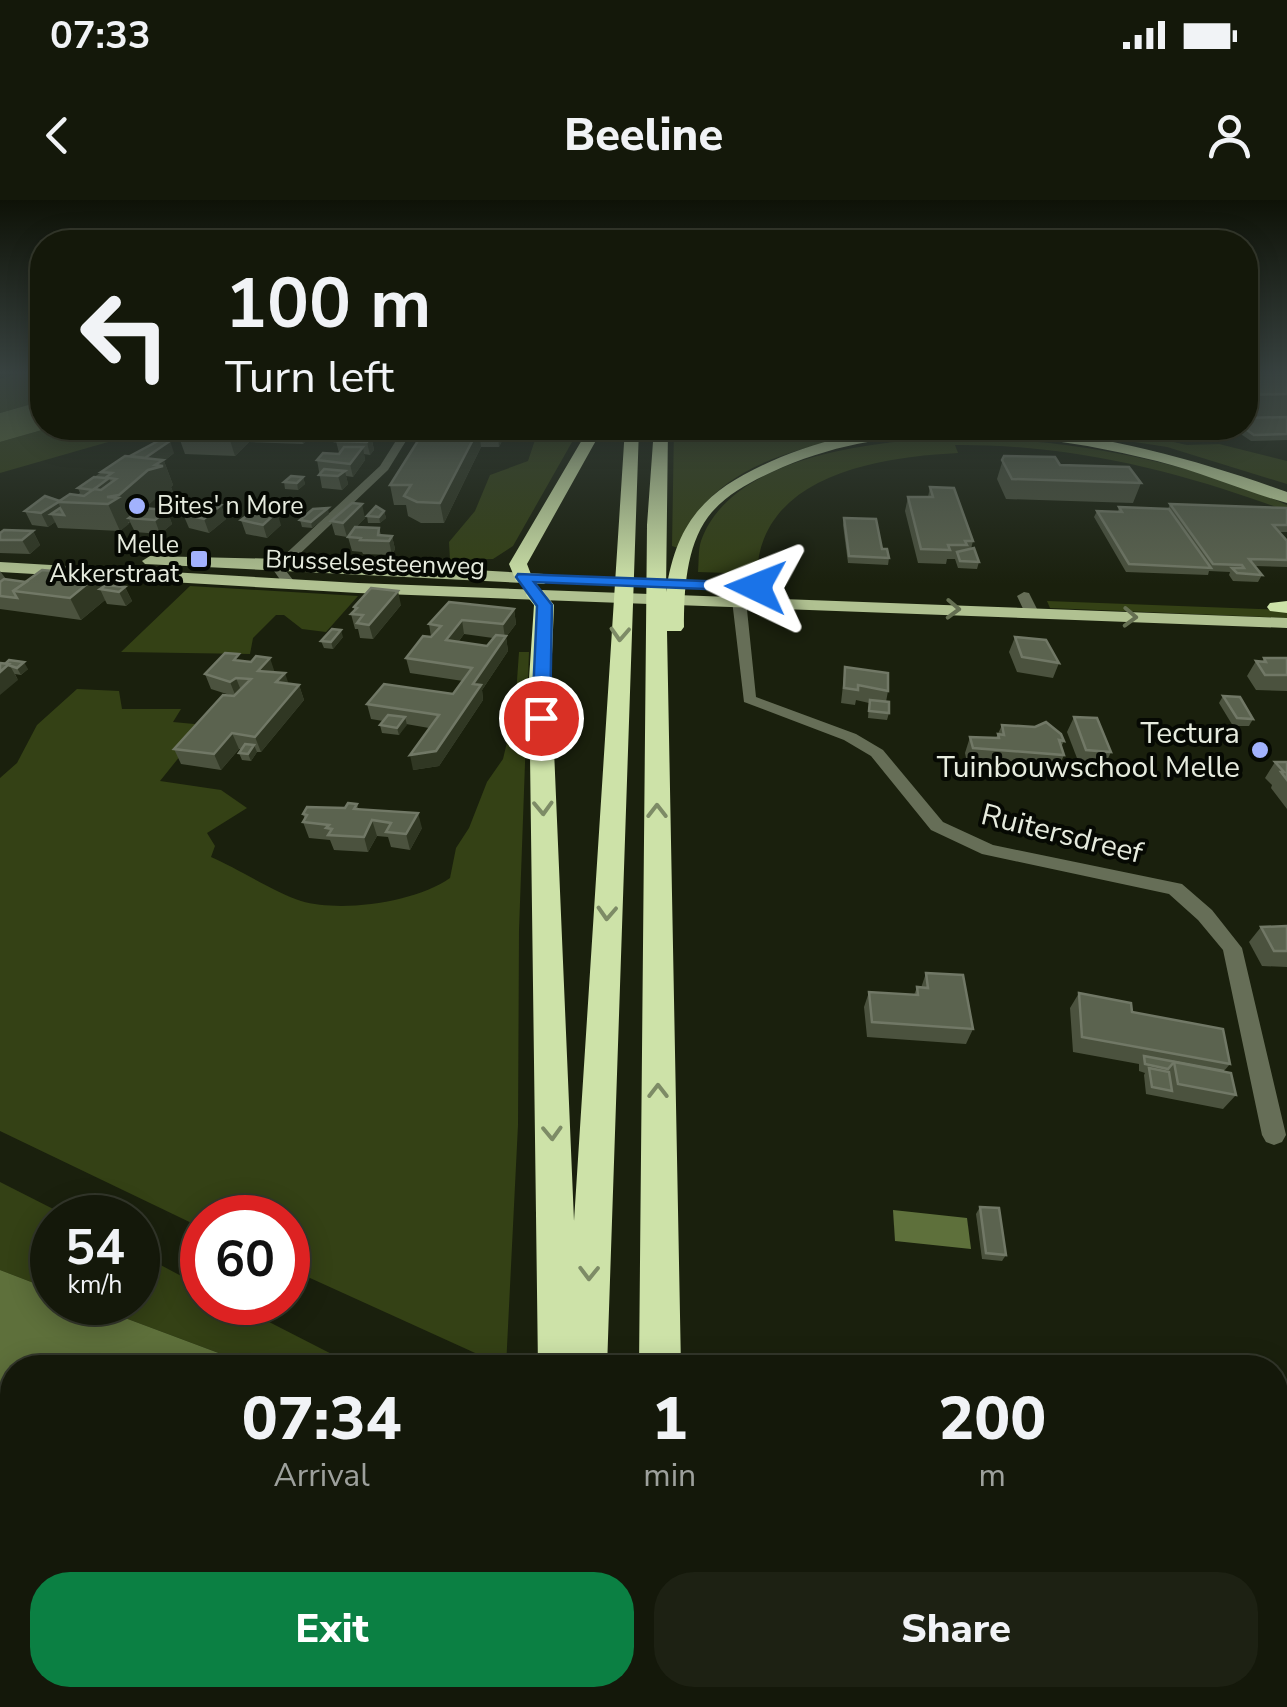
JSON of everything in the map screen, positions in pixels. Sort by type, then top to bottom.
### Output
[{"type":"highway","points":[[523,577],[518,564],[587,443]]},
{"type":"highway","points":[[576,1343],[631,443]]},
{"type":"highway","points":[[660,443],[656,525],[663,647],[660,1355]]},
{"type":"highway","points":[[663,647],[693,528],[712,503],[736,483],[771,464],[840,443]]},
{"type":"highway","points":[[1090,443],[1204,468],[1287,498]]},
{"type":"highway","points":[[1126,443],[1287,488]]},
{"type":"highway","points":[[550,598],[540,679],[576,1343]]},
{"type":"main road","name":"Brusselsesteenweg","points":[[0,564],[284,573],[406,571],[829,590],[1028,604]]},
{"type":"main road","name":"Brusselsesteenweg","points":[[0,564],[187,580],[284,573],[550,598],[1285,611]]},
{"type":"main road","points":[[122,575],[284,573]]},
{"type":"main road","points":[[523,577],[550,598],[588,586],[806,593],[829,590]]},
{"type":"street","points":[[284,573],[384,468],[399,443]]},
{"type":"street","name":"Ruitersdreef","points":[[740,600],[749,699],[850,737],[877,753],[937,826],[988,850],[1174,890],[1205,915],[1232,948],[1274,1135]]},
{"type":"shaded area","points":[[0,443],[104,443],[0,473]]},
{"type":"shaded area","points":[[534,443],[571,443],[513,546],[493,559],[450,560],[449,542],[475,511],[490,475],[528,461]]},
{"type":"shaded area","points":[[674,443],[828,443],[780,456],[719,490],[695,515],[678,548],[672,546]]},
{"type":"shaded area","points":[[887,443],[1051,443],[1084,448],[1207,475],[1287,505],[1287,511],[1206,484],[1124,463],[1041,449],[955,445],[958,453],[860,467],[801,493],[779,514],[763,541],[757,574],[698,572],[701,541],[718,511],[743,488],[776,470],[851,448]]},
{"type":"shaded area","points":[[1143,443],[1219,444],[1287,461],[1287,484]]},
{"type":"shaded area","points":[[190,586],[358,596],[326,632],[302,629],[284,615],[276,615],[253,638],[250,654],[121,652]]},
{"type":"shaded area","points":[[1047,601],[1287,610],[1287,618],[1050,608]]},
{"type":"shaded area","points":[[519,652],[529,652],[519,930],[518,1125],[507,1355],[480,1355],[310,1278],[310,1195],[180,1195],[180,1217],[160,1208],[160,1195],[133,1195],[0,1131],[0,778],[17,763],[37,725],[77,689],[119,691],[122,709],[181,709],[173,722],[205,725],[160,781],[221,790],[247,808],[207,833],[215,846],[211,857],[280,893],[318,904],[357,905],[399,899],[450,878],[456,848],[469,828],[487,782],[503,759],[515,709]]},
{"type":"shaded area","points":[[0,1182],[30,1197],[30,1282],[0,1270]]},
{"type":"shaded area","points":[[893,1210],[967,1218],[971,1249],[895,1241]]},
{"type":"shaded area","points":[[160,1265],[180,1275],[180,1325],[275,1325],[334,1355],[224,1355],[144,1325],[160,1325]]},
{"type":"shaded area","points":[[0,1270],[30,1282],[30,1325],[144,1325],[224,1355],[0,1355]]},
{"type":"building","points":[[154,443],[167,443],[145,458],[130,456]]},
{"type":"building","points":[[416,443],[471,443],[440,503],[417,502],[404,496],[411,485],[390,485]]},
{"type":"building","points":[[344,447],[363,447],[350,464],[317,460],[323,453],[339,454]]},
{"type":"building","points":[[125,456],[163,460],[155,465],[163,466],[148,470],[119,495],[107,497],[118,498],[108,504],[58,502],[70,494],[84,496],[93,490],[78,488],[94,477],[105,478],[112,473],[101,472]],"holes":[[[109,478],[116,479],[101,490],[94,489]]]},
{"type":"building","points":[[1004,456],[1055,457],[1060,465],[1129,467],[1141,483],[1012,479],[1002,460]]},
{"type":"building","points":[[324,469],[345,471],[338,476],[319,475]]},
{"type":"building","points":[[291,476],[303,477],[297,483],[284,482]]},
{"type":"building","points":[[930,487],[954,488],[973,541],[965,541],[967,545],[948,545],[950,550],[921,549],[908,497],[933,497]]},
{"type":"building","points":[[45,496],[60,501],[41,513],[25,511]]},
{"type":"building","points":[[352,503],[362,504],[343,523],[331,521]]},
{"type":"building","points":[[197,504],[221,505],[204,519],[183,514]]},
{"type":"building","points":[[1170,504],[1287,508],[1287,525],[1273,525],[1287,541],[1287,560],[1249,559],[1262,575],[1237,573],[1232,568],[1244,568],[1242,565],[1213,564]]},
{"type":"building","points":[[376,506],[384,511],[379,517],[367,516]]},
{"type":"building","points":[[1119,507],[1169,509],[1211,568],[1129,564],[1097,511],[1122,512]]},
{"type":"building","points":[[142,508],[167,510],[155,520],[129,518]]},
{"type":"building","points":[[328,508],[311,522],[300,520],[313,509]]},
{"type":"building","points":[[255,510],[277,512],[263,525],[241,520]]},
{"type":"building","points":[[844,518],[876,519],[882,549],[887,549],[889,558],[849,556]]},
{"type":"building","points":[[355,527],[379,528],[378,535],[392,536],[389,541],[348,537]]},
{"type":"building","points":[[4,530],[33,531],[22,540],[0,540]]},
{"type":"building","points":[[974,548],[979,562],[960,561],[957,552]]},
{"type":"building","points":[[42,570],[98,575],[70,598],[13,591]]},
{"type":"building","points":[[0,582],[26,582],[13,591],[17,598],[0,596]]},
{"type":"building","points":[[106,585],[125,587],[119,592],[100,589]]},
{"type":"building","points":[[371,588],[398,591],[369,625],[357,623],[363,615],[351,614]]},
{"type":"building","points":[[449,602],[514,609],[503,624],[462,620],[446,640],[487,646],[496,635],[506,636],[473,684],[481,685],[436,751],[410,755],[439,715],[367,704],[384,684],[453,694],[472,668],[406,658],[423,636],[431,637],[441,626],[429,624]]},
{"type":"building","points":[[332,629],[341,630],[331,642],[321,641]]},
{"type":"building","points":[[1015,637],[1046,640],[1059,663],[1022,657]]},
{"type":"building","points":[[225,653],[239,654],[234,660],[251,662],[256,656],[270,658],[258,671],[285,673],[276,682],[299,685],[255,737],[232,733],[214,754],[174,749],[223,695],[234,696],[251,679],[236,678],[230,682],[205,674]]},
{"type":"building","points":[[1264,658],[1287,658],[1287,675],[1265,675],[1256,661],[1266,662]]},
{"type":"building","points":[[9,660],[24,662],[17,668],[5,664]]},
{"type":"building","points":[[845,667],[888,673],[888,691],[858,685],[858,690],[844,688]]},
{"type":"building","points":[[1223,696],[1240,697],[1253,719],[1237,718]]},
{"type":"building","points":[[870,700],[889,702],[889,713],[869,711]]},
{"type":"building","points":[[388,715],[405,717],[397,728],[380,725]]},
{"type":"building","points":[[1074,717],[1097,718],[1111,752],[1086,750]]},
{"type":"building","points":[[1046,722],[1061,734],[1064,755],[973,748],[970,737],[999,738],[998,734],[1004,735],[1002,725],[1035,727]]},
{"type":"building","points":[[245,744],[254,745],[248,754],[239,753]]},
{"type":"building","points":[[1275,762],[1287,762],[1287,780],[1284,772]]},
{"type":"building","points":[[348,803],[357,804],[354,809],[418,813],[406,834],[386,832],[391,823],[372,820],[364,837],[328,835],[332,829],[326,828],[329,825],[303,822],[307,807],[345,808]]},
{"type":"building","points":[[1287,926],[1287,951],[1274,951],[1261,927]]},
{"type":"building","points":[[926,973],[963,975],[973,1029],[872,1022],[869,992],[918,995],[917,987],[928,988]]},
{"type":"building","points":[[1079,993],[1131,1003],[1132,1012],[1223,1029],[1230,1064],[1082,1037]]},
{"type":"building","points":[[1144,1056],[1224,1071],[1174,1062],[1168,1069],[1145,1064]]},
{"type":"building","points":[[1174,1062],[1231,1073],[1236,1095],[1178,1084]]},
{"type":"building","points":[[1149,1068],[1169,1072],[1172,1091],[1152,1087]]},
{"type":"building","points":[[980,1207],[999,1208],[1006,1255],[986,1253]]},
{"type":"place","name":"Bites' n More","points":[[137,506]]},
{"type":"place","name":"Melle Akkerstraat","points":[[199,559]]},
{"type":"place","name":"Tectura Tuinbouwschool Melle","points":[[1260,750]]},
{"type":"route","points":[[541,718],[544,605],[523,577],[756,587]]}]
